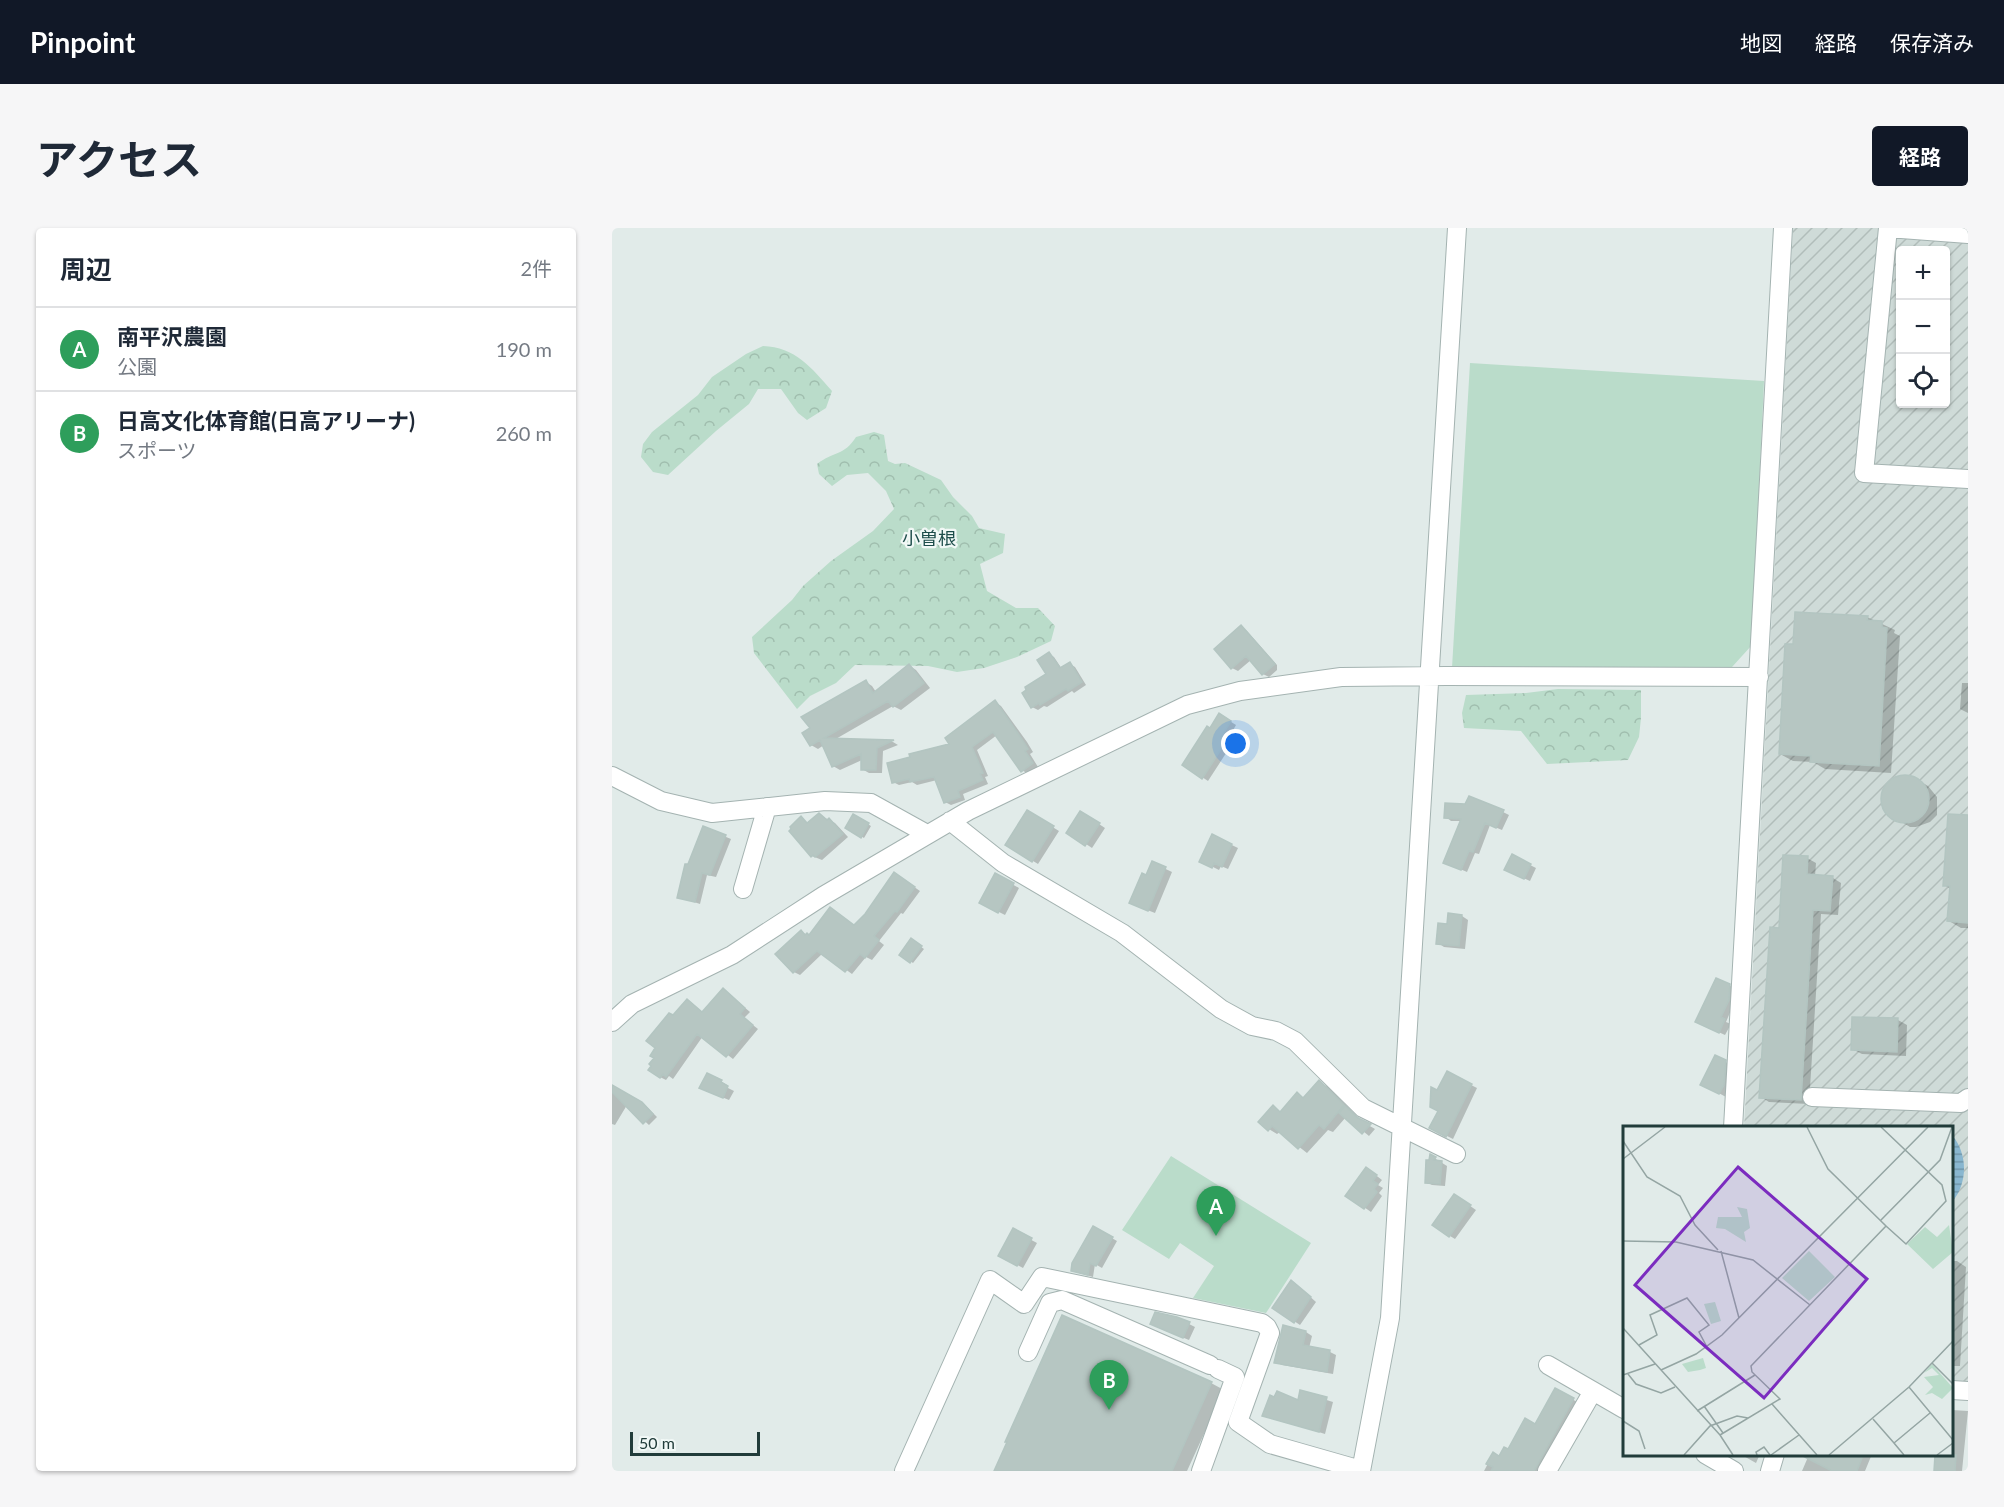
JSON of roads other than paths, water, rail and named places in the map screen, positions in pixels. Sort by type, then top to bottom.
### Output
[{"type":"street","points":[[903,1471],[990,1280],[1024,1304],[1042,1277],[1252,1319],[1262,1323],[1268,1327],[1270,1333],[1238,1422],[1270,1444],[1361,1470],[1390,1318],[1457,228]]},
{"type":"street","points":[[1733,1126],[1783,228]]},
{"type":"street","points":[[1968,234],[1888,228],[1864,473],[1968,479]]},
{"type":"street","points":[[612,1022],[632,1004],[732,955],[823,896],[950,821],[1187,705],[1240,691],[1341,677],[1759,677]]},
{"type":"street","points":[[612,776],[661,801],[712,813],[825,801],[871,803],[927,834]]},
{"type":"street","points":[[743,889],[767,807]]},
{"type":"street","points":[[950,821],[1003,863],[1122,933],[1221,1009],[1252,1026],[1276,1031],[1295,1041],[1363,1108],[1456,1154]]},
{"type":"street","points":[[1812,1097],[1961,1102],[1968,1098]]},
{"type":"street","points":[[1028,1352],[1050,1303],[1062,1300],[1235,1377],[1201,1471]]},
{"type":"street","points":[[1548,1365],[1623,1408]]},
{"type":"street","points":[[1953,1390],[1968,1391]]},
{"type":"street","points":[[1547,1471],[1593,1391]]},
{"type":"street","points":[[1707,1456],[1734,1471]]},
{"type":"street","points":[[1770,1471],[1775,1456]]},
{"type":"water","points":[[1953,1137],[1961,1151],[1964,1168],[1953,1200]]},
{"type":"place","name":"南平沢農園","points":[[1216,1236]]},
{"type":"place","name":"日高文化体育館(日高アリーナ)","points":[[1109,1410]]},
{"type":"district","name":"小曽根","points":[[929,539]]}]
